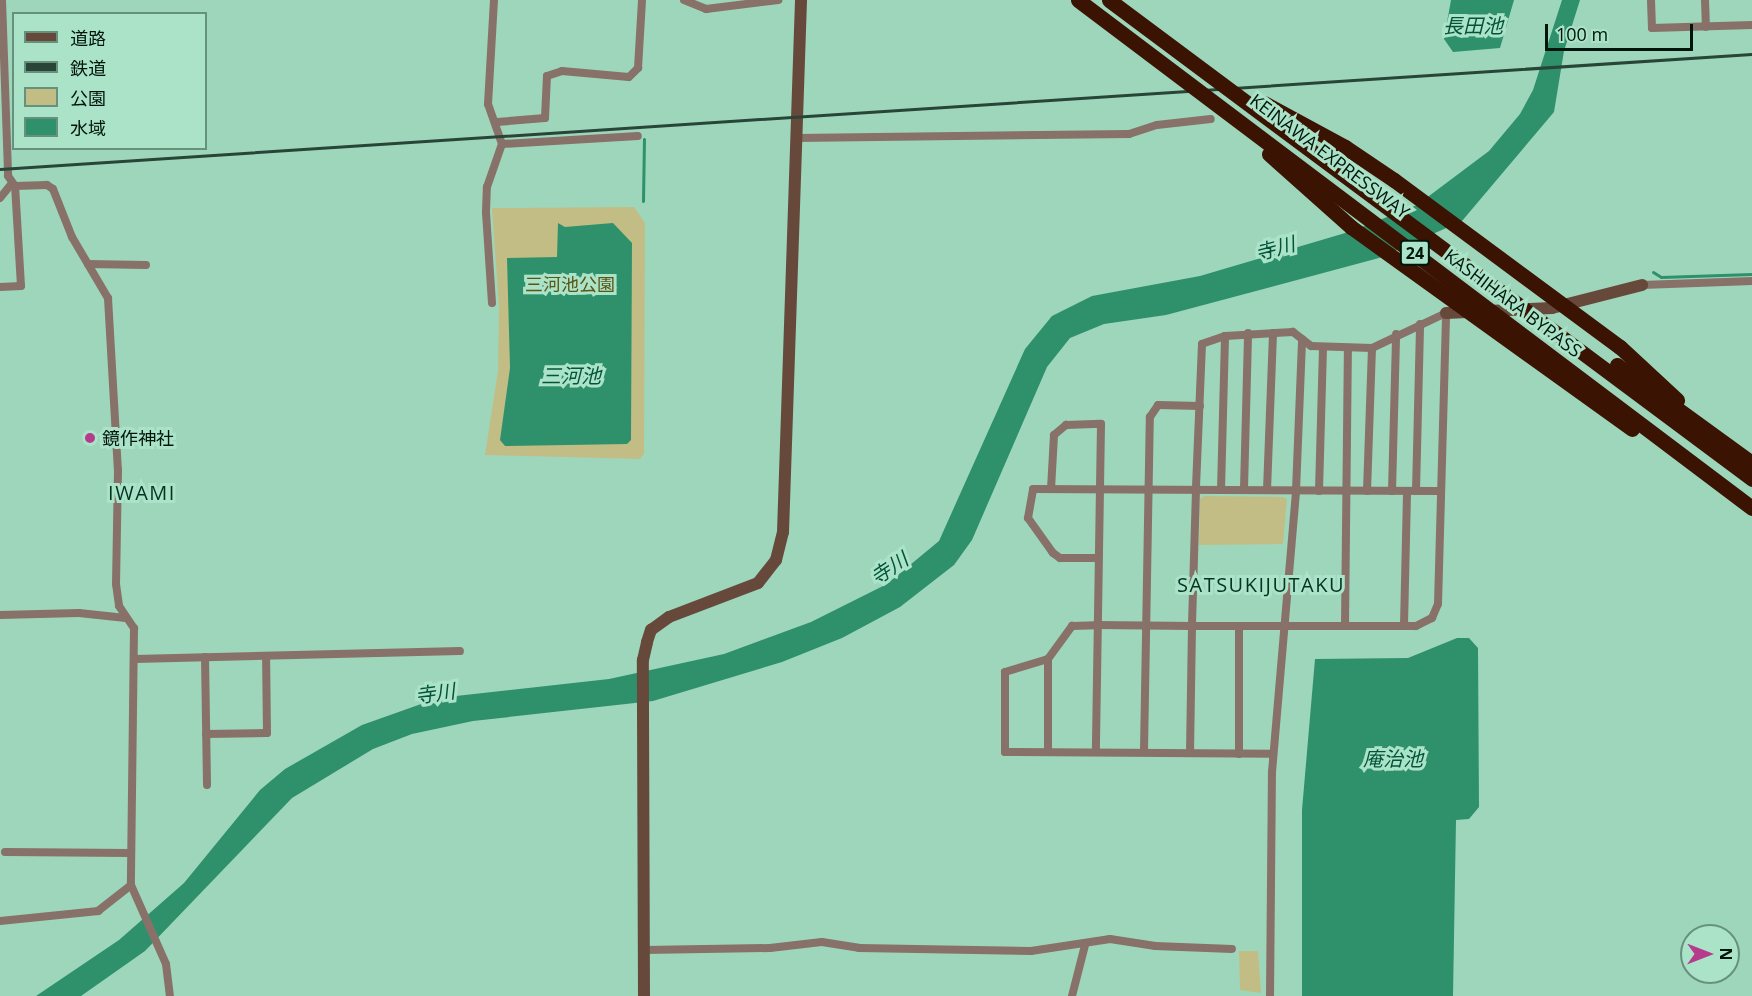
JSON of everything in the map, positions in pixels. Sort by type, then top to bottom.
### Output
[{"type":"highway","points":[[1078,0],[1160,60],[1351,227],[1447,298],[1643,436],[1751,500]]},
{"type":"highway","name":"KEINAWA EXPRESSWAY","points":[[1084,0],[1751,500]]},
{"type":"highway","name":"KEINAWA EXPRESSWAY","points":[[1109,0],[1752,478]]},
{"type":"highway","name":"KASHIHARA BYPASS","points":[[1114,0],[1752,463]]},
{"type":"highway","points":[[1240,90],[1345,147],[1611,340],[1733,452],[1752,478]]},
{"type":"street","points":[[0,287],[21,286],[2,0]]},
{"type":"street","points":[[492,303],[487,196],[502,144],[497,122],[488,104],[494,0]]},
{"type":"street","points":[[497,122],[545,118],[547,76],[562,71],[629,77],[638,68],[642,0]]},
{"type":"street","points":[[684,0],[706,9],[778,0]]},
{"type":"street","points":[[644,996],[643,660],[651,630],[660,622],[758,582],[776,560],[783,532],[801,0]]},
{"type":"street","points":[[1651,0],[1652,28],[1752,26]]},
{"type":"street","points":[[1705,0],[1706,27]]},
{"type":"street","points":[[796,138],[1129,135],[1157,125],[1211,119]]},
{"type":"street","points":[[502,144],[638,136]]},
{"type":"street","points":[[0,198],[13,185],[51,187],[88,264],[108,298],[118,470],[116,584],[119,606],[134,628],[129,853],[131,885],[163,958],[171,985],[170,996]]},
{"type":"street","points":[[88,264],[146,264]]},
{"type":"street","points":[[1190,753],[1196,490],[1203,344],[1225,336],[1293,332],[1311,346],[1372,348],[1396,334],[1446,313],[1552,308],[1642,285],[1752,281]]},
{"type":"street","points":[[1048,752],[1048,659],[1068,627],[1096,625],[1416,626],[1432,618],[1438,604],[1438,491],[1446,313]]},
{"type":"street","points":[[1404,626],[1420,324]]},
{"type":"street","points":[[1244,489],[1248,333]]},
{"type":"street","points":[[1267,490],[1272,333]]},
{"type":"street","points":[[1392,491],[1396,334]]},
{"type":"street","points":[[1221,490],[1225,336]]},
{"type":"street","points":[[1270,996],[1273,754],[1296,491],[1302,339]]},
{"type":"street","points":[[1319,491],[1323,347]]},
{"type":"street","points":[[1345,626],[1348,348]]},
{"type":"street","points":[[1367,491],[1372,348]]},
{"type":"street","points":[[1144,752],[1144,625],[1150,417],[1158,405],[1200,406]]},
{"type":"street","points":[[1051,489],[1054,435],[1066,425],[1101,424],[1096,625],[1096,752]]},
{"type":"street","points":[[1098,558],[1060,558],[1028,518],[1033,489],[1438,491]]},
{"type":"street","points":[[0,615],[79,613],[126,618]]},
{"type":"street","points":[[1239,626],[1239,754]]},
{"type":"street","points":[[135,659],[460,651]]},
{"type":"street","points":[[206,734],[267,733],[266,656]]},
{"type":"street","points":[[205,657],[207,785]]},
{"type":"street","points":[[1048,659],[1005,672],[1005,752],[1273,754]]},
{"type":"street","points":[[5,852],[129,853]]},
{"type":"street","points":[[0,921],[98,911],[131,885]]},
{"type":"street","points":[[645,950],[770,948],[822,942],[859,948],[1031,951],[1084,945],[1110,939],[1155,946],[1232,949]]},
{"type":"street","points":[[1072,996],[1084,945]]},
{"type":"green space","name":"三河池","points":[[634,207],[645,223],[644,454],[640,459],[485,455],[498,371],[499,307],[492,208]]},
{"type":"green space","points":[[1204,496],[1283,497],[1287,499],[1283,544],[1199,545],[1200,499]]},
{"type":"green space","points":[[1239,951],[1258,951],[1261,993],[1240,990]]},
{"type":"water","name":"長田池","points":[[1451,0],[1514,0],[1500,48],[1453,52],[1444,39]]},
{"type":"water","points":[[1562,0],[1580,0],[1564,51],[1554,112],[1462,221],[1379,258],[1166,315],[1104,324],[1070,338],[1047,367],[972,540],[954,565],[900,607],[842,638],[782,662],[653,701],[473,721],[412,734],[373,749],[292,798],[145,951],[81,996],[36,996],[119,940],[184,883],[260,790],[285,769],[362,725],[438,698],[609,679],[724,654],[811,622],[887,584],[939,541],[1025,349],[1052,316],[1092,296],[1200,276],[1352,231],[1417,205],[1489,151],[1520,114],[1533,90]]},
{"type":"water","name":"三河池","points":[[558,223],[565,227],[613,223],[632,243],[631,440],[627,444],[505,446],[500,440],[510,368],[507,258],[557,257]]},
{"type":"water","name":"庵治池","points":[[1457,638],[1469,638],[1478,648],[1479,807],[1469,819],[1456,820],[1453,996],[1302,996],[1302,810],[1315,659],[1408,658]]},
{"type":"waterway","points":[[643,201],[644,139]]},
{"type":"waterway","points":[[1653,272],[1661,277],[1752,274]]},
{"type":"railway","points":[[0,169],[1752,54]]},
{"type":"place","name":"鏡作神社","points":[[90,438]]},
{"type":"district","name":"IWAMI","points":[[142,492]]},
{"type":"district","name":"SATSUKIJUTAKU","points":[[1261,584]]},
{"type":"water label","name":"寺川","points":[[1275,248]]},
{"type":"water label","name":"寺川","points":[[889,568]]},
{"type":"water label","name":"寺川","points":[[435,693]]},
{"type":"park label","name":"三河池公園","points":[[570,284]]}]
